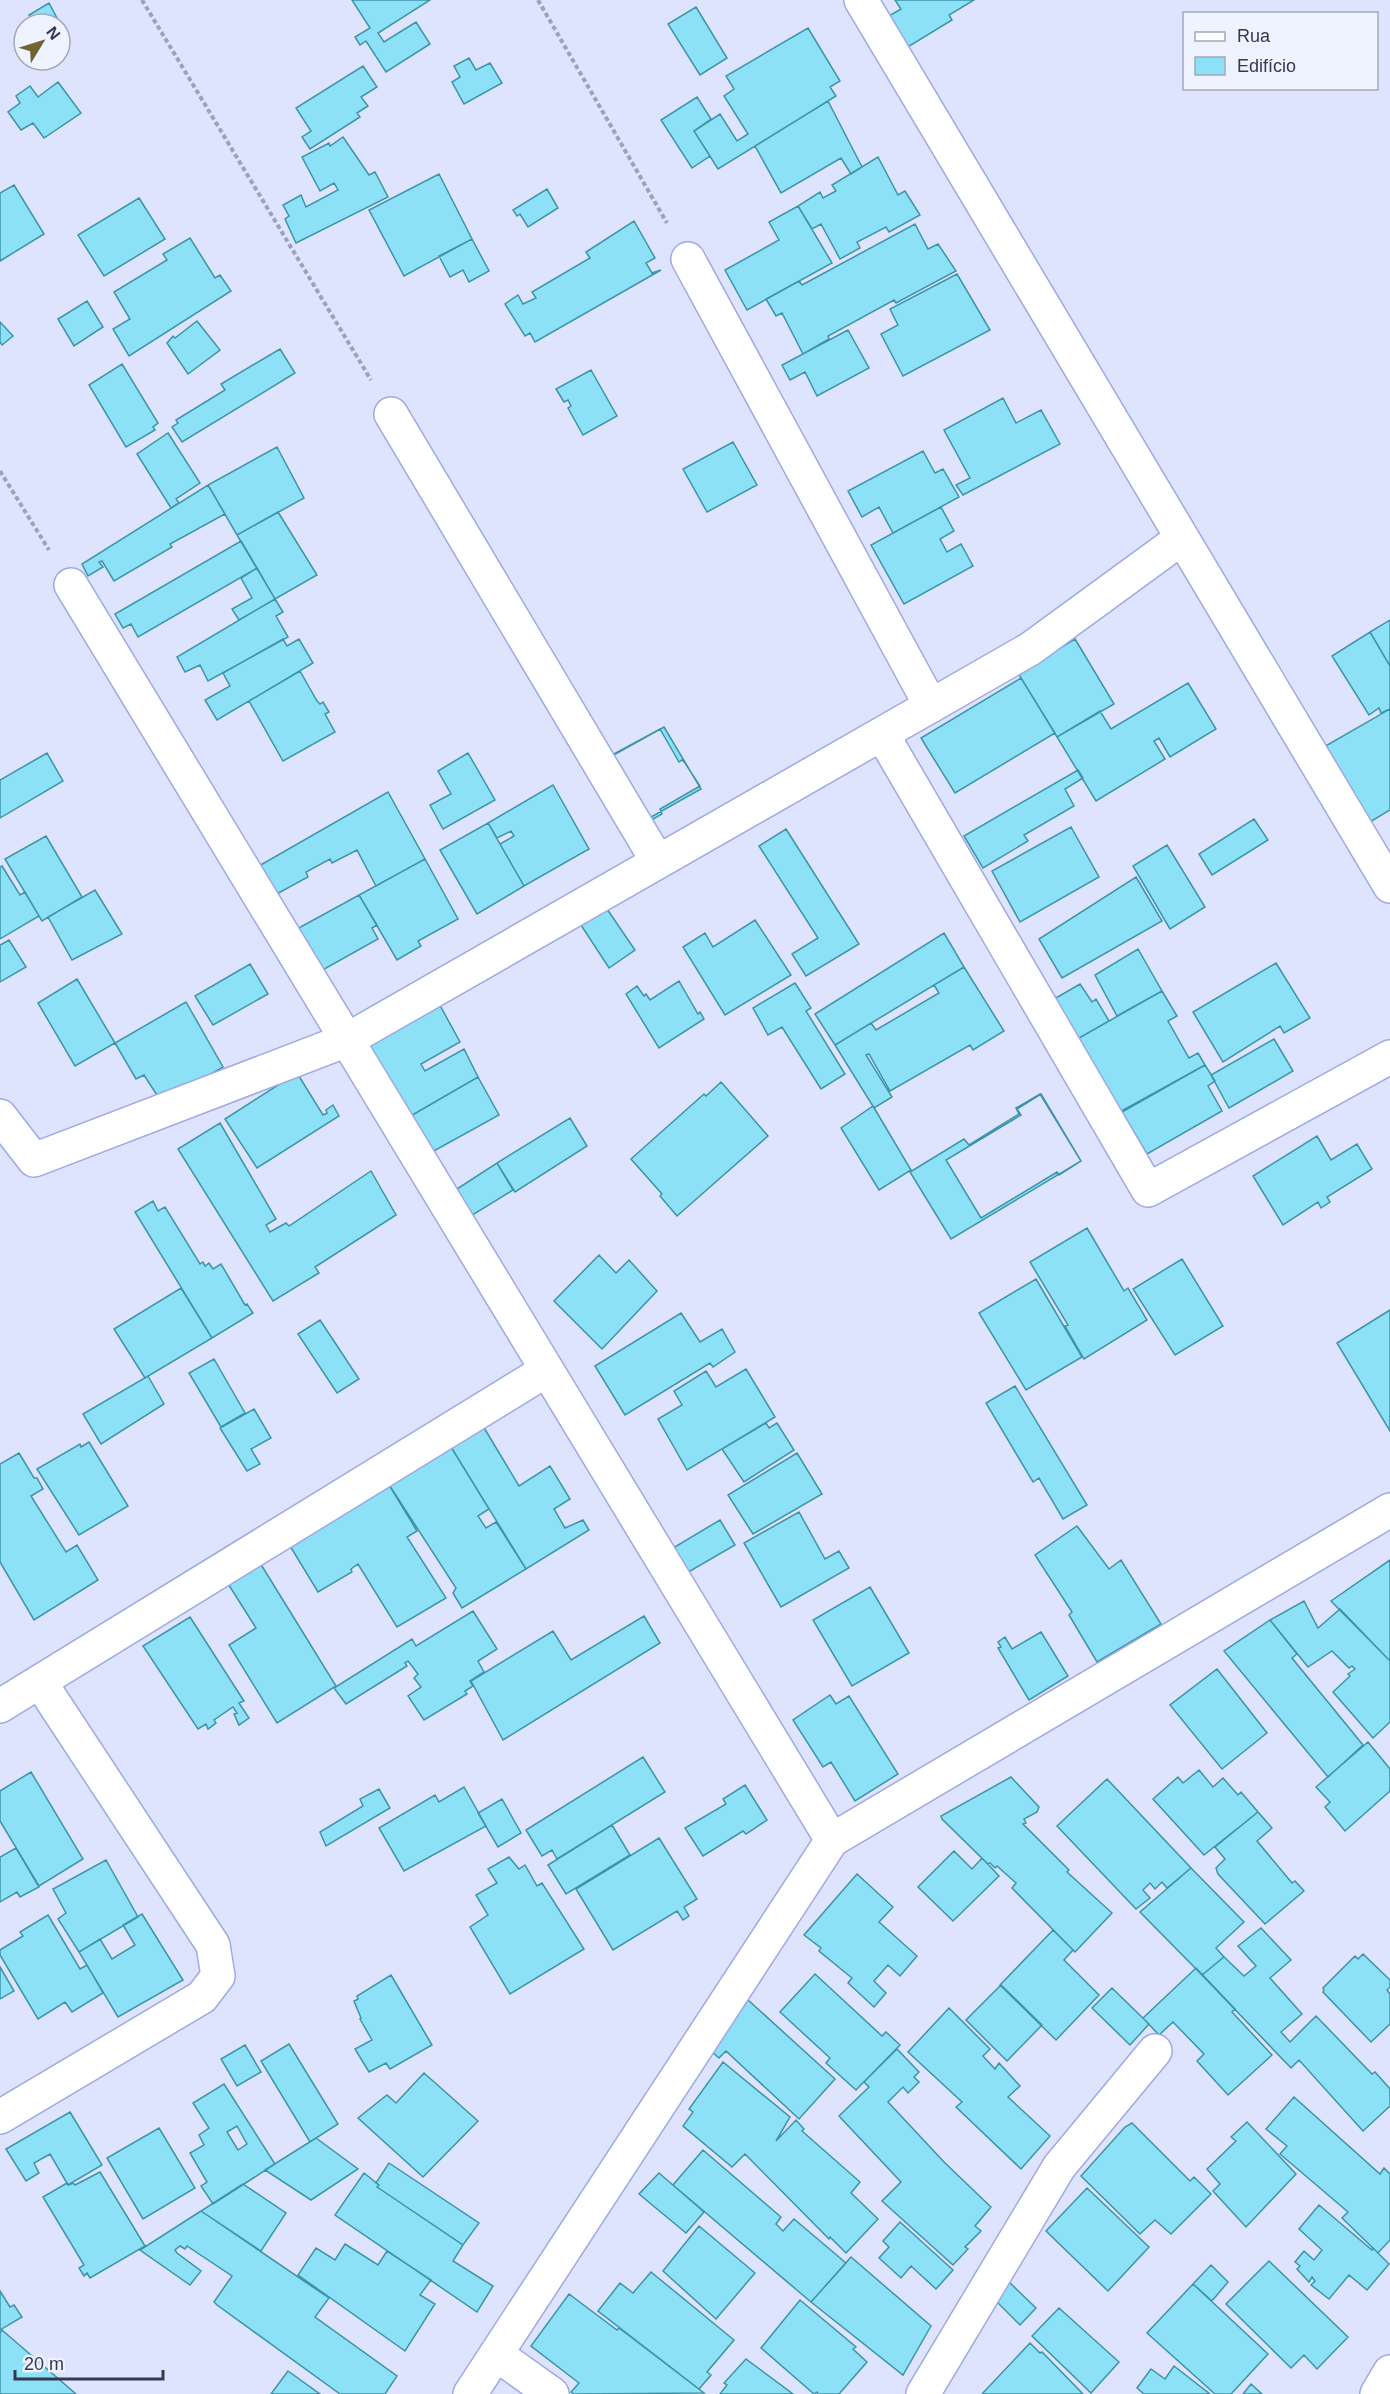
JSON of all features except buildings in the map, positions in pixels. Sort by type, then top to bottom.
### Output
[{"type":"street","points":[[861,0],[1182,538],[1380,848],[1390,886]]},
{"type":"street","points":[[688,259],[931,706]]},
{"type":"street","points":[[391,414],[658,862]]},
{"type":"street","points":[[0,1116],[34,1160],[347,1040],[1030,649],[1182,538]]},
{"type":"street","points":[[71,585],[832,1840]]},
{"type":"street","points":[[882,734],[1148,1190],[1390,1057]]},
{"type":"street","points":[[0,1706],[547,1370]]},
{"type":"street","points":[[470,2394],[832,1840],[1390,1510]]},
{"type":"street","points":[[0,2117],[202,1996],[218,1976],[213,1945],[40,1682]]},
{"type":"street","points":[[923,2394],[1059,2167],[1155,2051]]},
{"type":"street","points":[[496,2354],[552,2394]]},
{"type":"street","points":[[1377,2394],[1390,2372]]},
{"type":"path","points":[[142,0],[391,414]]},
{"type":"path","points":[[538,0],[688,259]]},
{"type":"path","points":[[0,471],[71,585]]}]
